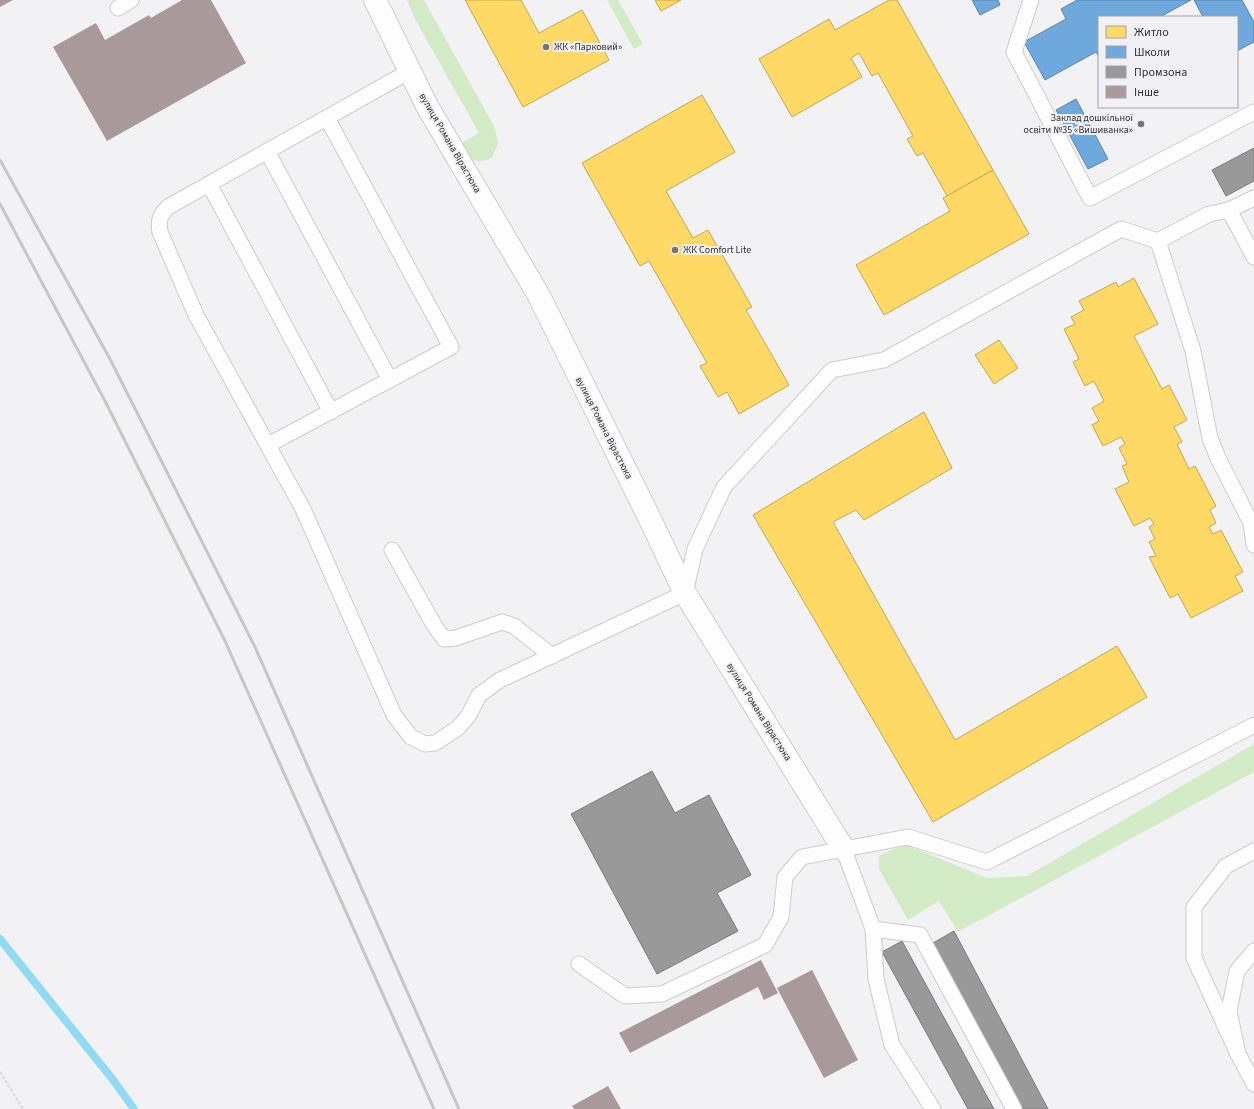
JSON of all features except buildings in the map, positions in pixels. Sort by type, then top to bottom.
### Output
[{"type":"street","name":"вулиця Романа Вірастюка","points":[[375,0],[427,106],[538,294],[650,519],[685,593],[844,850]]},
{"type":"lane","points":[[118,8],[131,0]]},
{"type":"lane","points":[[1031,0],[1014,52],[1090,198],[1254,112]]},
{"type":"lane","points":[[410,71],[168,207],[161,214],[158,223],[160,232],[196,315],[303,509],[394,715],[411,738],[425,744],[435,743],[458,728],[469,715],[479,695],[500,680],[685,593],[695,549],[724,487],[832,370],[884,360],[1121,229],[1158,241],[1209,214],[1228,210],[1254,198]]},
{"type":"lane","points":[[268,445],[452,348],[327,118]]},
{"type":"lane","points":[[267,151],[390,380]]},
{"type":"lane","points":[[209,184],[331,412]]},
{"type":"lane","points":[[1228,210],[1254,257]]},
{"type":"lane","points":[[1158,241],[1194,351],[1210,438],[1218,458],[1252,522],[1254,545]]},
{"type":"lane","points":[[392,550],[434,625],[444,639],[456,638],[502,622],[514,626],[552,656]]},
{"type":"lane","points":[[579,964],[625,996],[662,994],[765,944],[781,917],[785,877],[802,857],[908,837],[987,862],[1254,725]]},
{"type":"lane","points":[[844,850],[872,930],[876,979],[892,1045],[933,1109]]},
{"type":"lane","points":[[1254,851],[1226,866],[1194,907],[1194,958],[1238,1054],[1254,1084]]},
{"type":"lane","points":[[872,930],[920,934],[1014,1109]]},
{"type":"lane","points":[[1238,1054],[1229,1011],[1237,971],[1254,951]]},
{"type":"path","points":[[0,1072],[23,1109]]},
{"type":"green space","points":[[407,0],[424,0],[495,128],[498,144],[492,158],[476,161],[467,156],[464,152],[460,144],[479,133],[415,19]]},
{"type":"green space","points":[[607,0],[618,0],[643,44],[634,49]]},
{"type":"green space","points":[[1254,744],[1254,772],[958,932],[939,901],[908,920],[879,869],[879,856],[904,844],[987,878],[1027,876]]},
{"type":"waterway","points":[[0,939],[114,1081],[134,1109]]},
{"type":"railway","points":[[0,160],[110,359],[255,647],[459,1109]]},
{"type":"railway","points":[[0,204],[105,401],[225,641],[434,1109]]},
{"type":"place","name":"ЖК «Парковий»","points":[[546,47]]},
{"type":"place","name":"Заклад дошкільної освіти №35 «Вишиванка»","points":[[1141,124]]},
{"type":"place","name":"ЖК Comfort Lite","points":[[675,250]]}]
